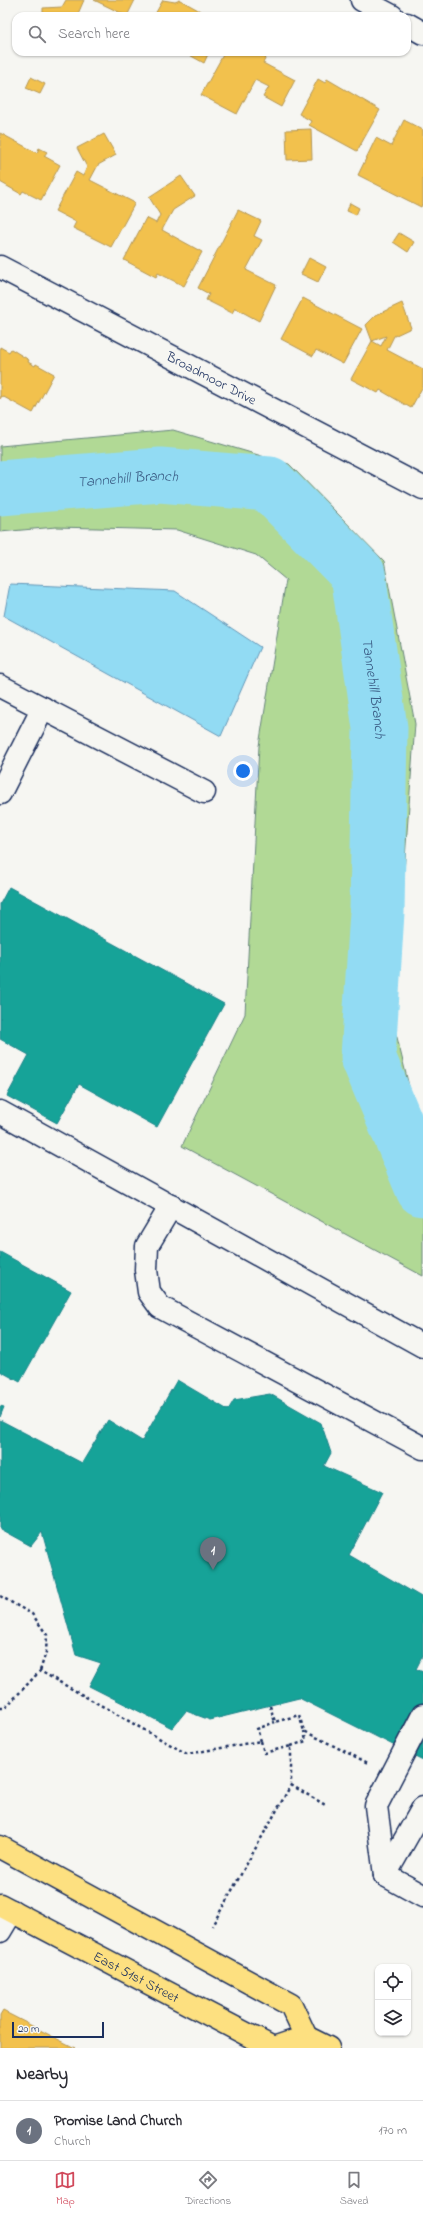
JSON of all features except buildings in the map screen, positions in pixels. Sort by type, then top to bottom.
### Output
[{"type":"main road","points":[[0,1847],[291,2004],[306,2037],[328,2048]]},
{"type":"main road","name":"East 51st Street","points":[[6,1908],[273,2048],[306,2037]]},
{"type":"street","points":[[362,0],[384,12]]},
{"type":"street","points":[[411,26],[423,33]]},
{"type":"street","name":"Broadmoor Drive","points":[[0,267],[423,488]]},
{"type":"street","points":[[0,686],[204,792]]},
{"type":"street","points":[[0,794],[43,708]]},
{"type":"street","points":[[0,1112],[423,1346]]},
{"type":"street","points":[[171,1206],[147,1246],[146,1270],[149,1292],[160,1307],[423,1448]]},
{"type":"street","points":[[385,1876],[376,1806],[423,1715]]},
{"type":"street","points":[[385,1876],[423,1808]]},
{"type":"street","points":[[385,1876],[423,1896]]},
{"type":"street","points":[[0,1931],[6,1908]]},
{"type":"path","points":[[0,1596],[32,1614],[47,1635],[46,1652],[40,1671],[5,1708],[0,1708]]},
{"type":"path","points":[[40,1671],[187,1754],[261,1741]]},
{"type":"path","points":[[270,1706],[275,1722]]},
{"type":"path","points":[[299,1715],[306,1741],[264,1753],[261,1741],[257,1728],[299,1715]]},
{"type":"path","points":[[304,1731],[392,1775]]},
{"type":"path","points":[[212,1926],[291,1785],[291,1746]]},
{"type":"path","points":[[291,1785],[328,1806]]},
{"type":"green space","points":[[173,430],[289,464],[384,561],[415,724],[393,1021],[419,1127],[423,1132],[423,1276],[182,1146],[245,1014],[259,746],[286,580],[256,555],[177,530],[56,527],[0,532],[0,446]]},
{"type":"water","points":[[10,584],[175,591],[260,647],[221,736],[4,616]]},
{"type":"waterway","name":"Tannehill Branch","points":[[0,488],[160,475],[269,484],[358,574],[380,728],[377,912],[368,1057],[423,1189]]},
{"type":"place","name":"Promise Land Church","points":[[213,1570]]}]
